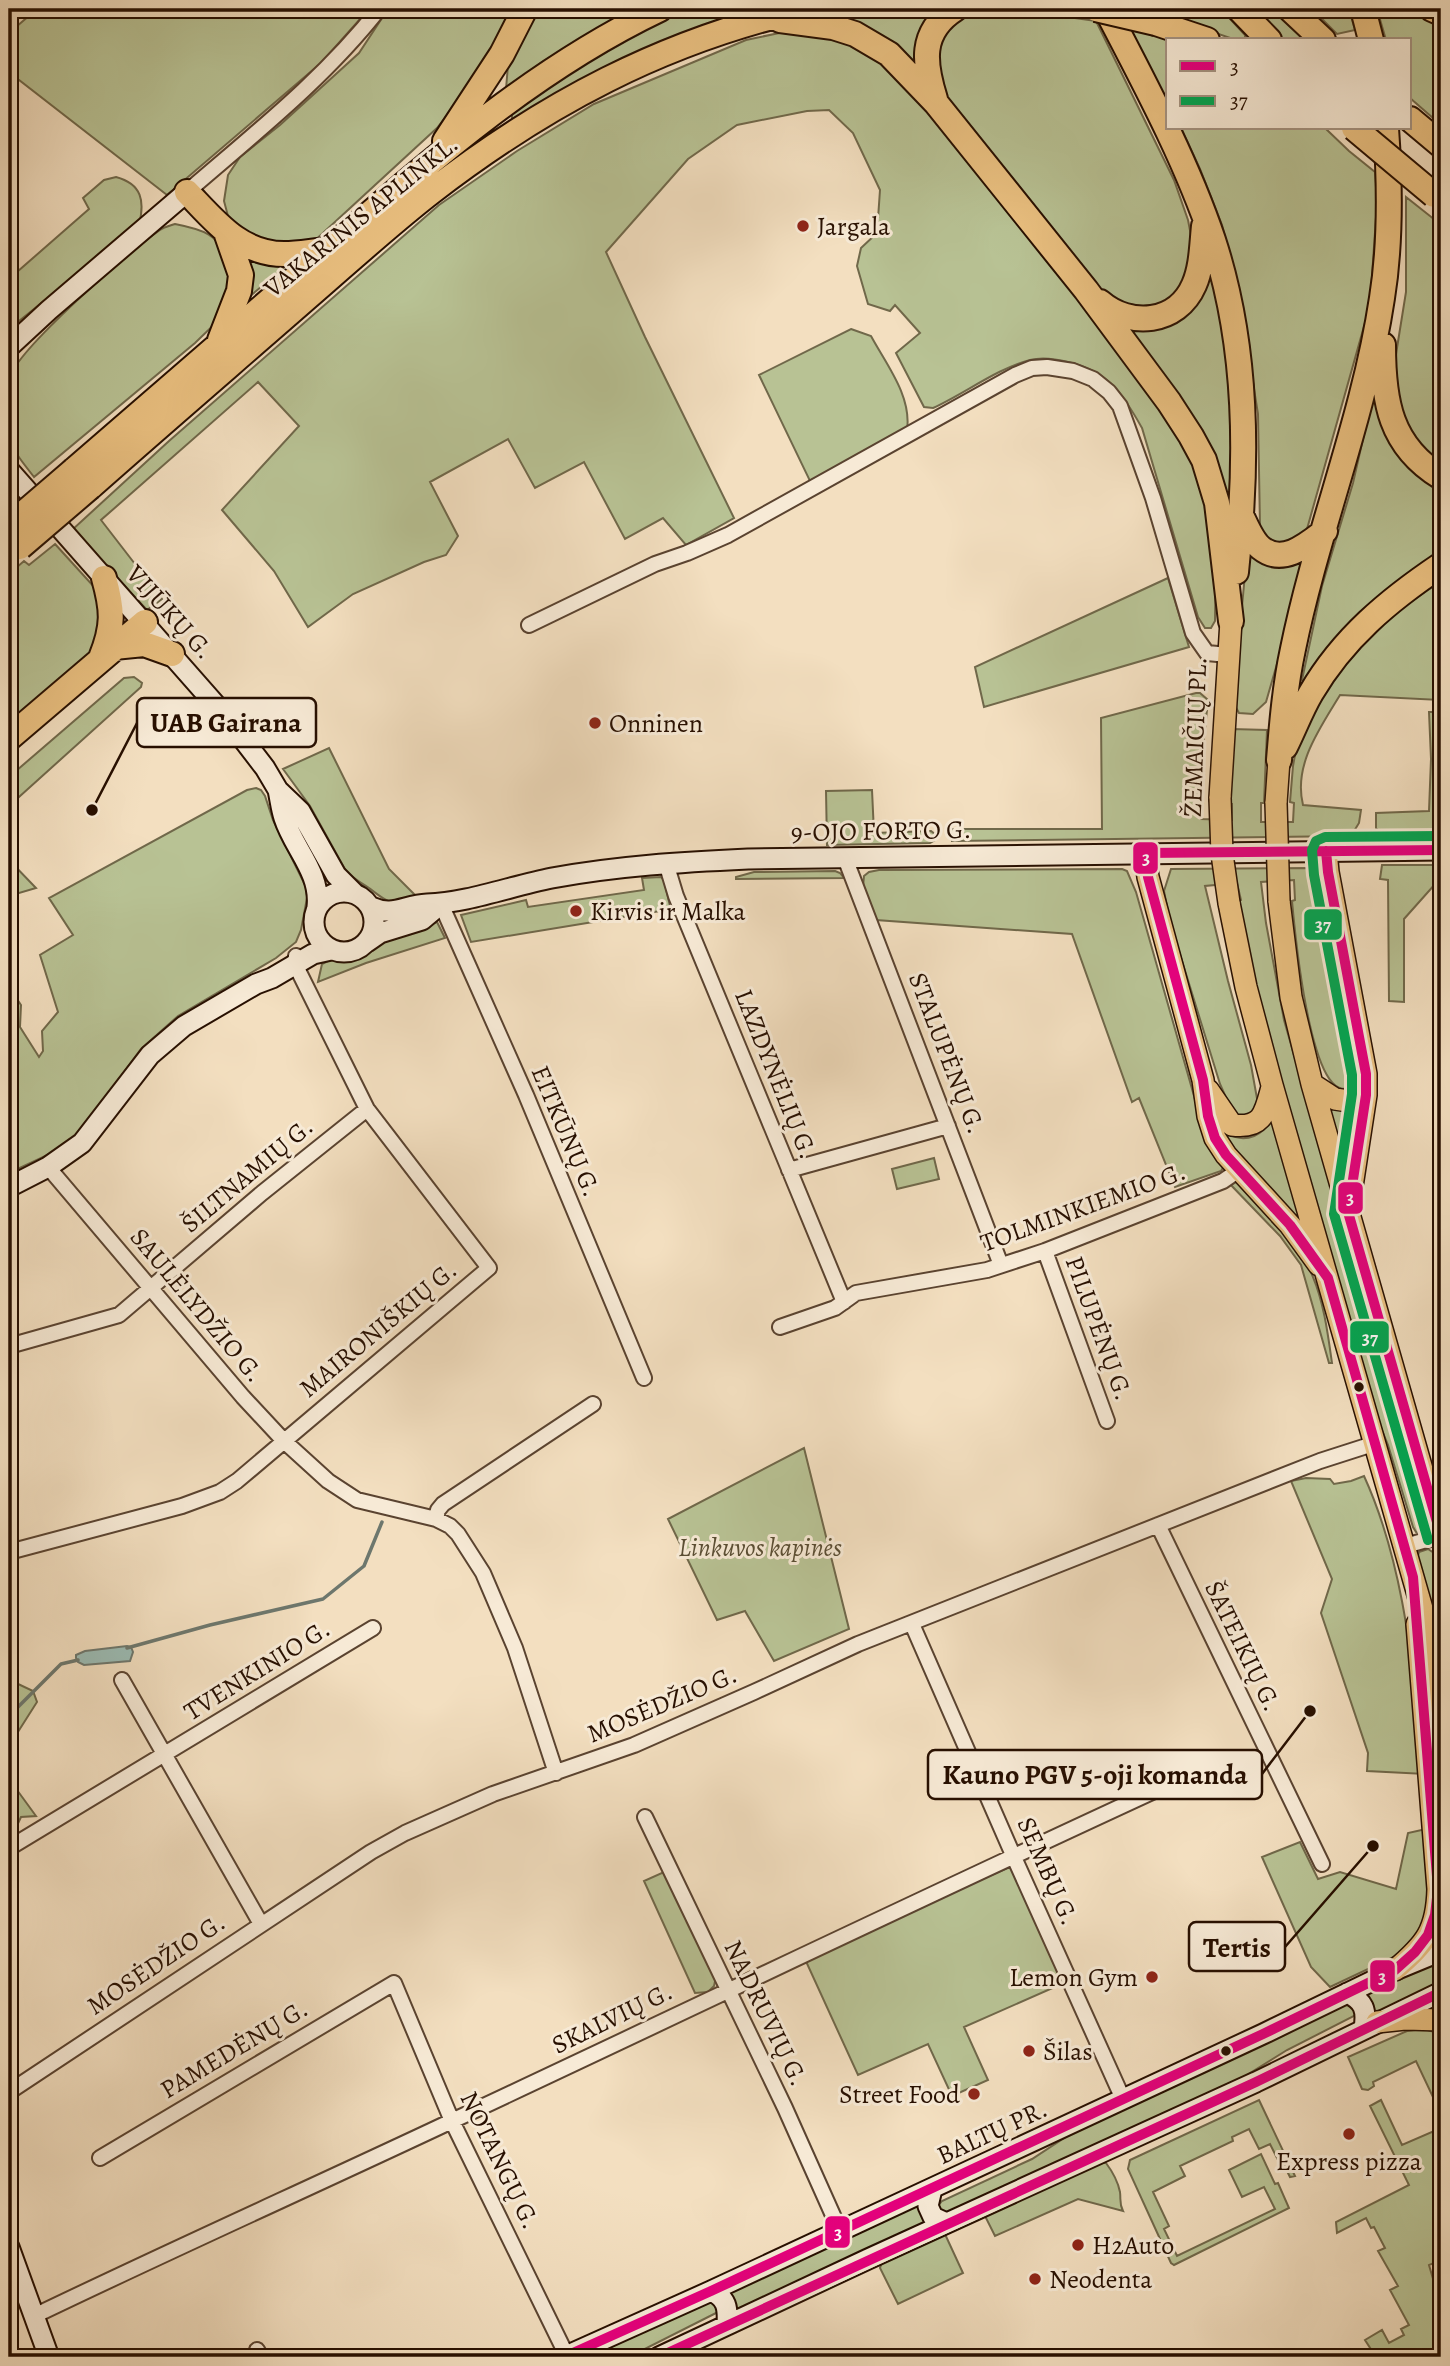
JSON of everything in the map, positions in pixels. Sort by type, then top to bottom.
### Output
[{"type":"highway","points":[[433,159],[502,54],[525,9]]},
{"type":"highway","name":"VAKARINIS APLINKL.","points":[[13,543],[218,345],[433,159],[556,66],[660,9]]},
{"type":"highway","name":"VAKARINIS APLINKL.","points":[[82,478],[407,211],[460,171],[569,99],[675,47],[766,18],[804,9]]},
{"type":"highway","points":[[936,103],[928,76],[926,55],[930,38],[938,23],[955,9]]},
{"type":"highway","points":[[1096,9],[1156,23],[1201,38]]},
{"type":"highway","name":"ŽEMAIČIŲ PL.","points":[[1106,9],[1166,129]]},
{"type":"highway","points":[[1239,9],[1267,38]]},
{"type":"highway","points":[[1290,9],[1321,38]]},
{"type":"highway","points":[[1363,9],[1370,38]]},
{"type":"highway","points":[[1432,9],[1441,13]]},
{"type":"highway","points":[[766,18],[833,27],[872,42],[897,62],[936,103],[1086,290],[1169,402],[1204,460],[1217,503],[1231,621]]},
{"type":"highway","points":[[1416,124],[1441,145]]},
{"type":"highway","name":"ŽEMAIČIŲ PL.","points":[[1166,130],[1183,163],[1219,259],[1240,367],[1244,459],[1231,621]]},
{"type":"highway","points":[[1356,130],[1438,197]]},
{"type":"highway","points":[[1386,130],[1389,174],[1382,298],[1383,377],[1388,410],[1396,431],[1417,460],[1441,477]]},
{"type":"highway","points":[[187,192],[227,234],[269,253],[328,250]]},
{"type":"highway","points":[[1086,290],[1110,311],[1128,318],[1142,320],[1170,312],[1182,304],[1196,282],[1205,219]]},
{"type":"highway","points":[[218,345],[239,291],[241,275],[227,234]]},
{"type":"highway","points":[[1279,760],[1284,696],[1293,648],[1348,448],[1382,298]]},
{"type":"highway","points":[[1241,515],[1261,549],[1275,554],[1291,554],[1325,531]]},
{"type":"highway","points":[[1279,760],[1311,693],[1350,638],[1397,595],[1441,565]]},
{"type":"highway","points":[[104,578],[112,618],[108,652]]},
{"type":"highway","points":[[9,738],[145,622]]},
{"type":"highway","points":[[108,652],[144,644],[172,654]]},
{"type":"main road","points":[[10,350],[49,310],[187,192]]},
{"type":"main road","name":"VIJŪKŲ G.","points":[[10,470],[145,622],[245,741],[278,790],[300,811],[336,876],[355,893]]},
{"type":"main road","name":"ŽEMAIČIŲ PL.","points":[[1231,621],[1220,798],[1222,853],[1229,903],[1246,987],[1272,1085],[1441,1675]]},
{"type":"main road","points":[[1279,760],[1276,803],[1279,901],[1291,997],[1312,1084],[1441,1536]]},
{"type":"main road","name":"VIJŪKŲ G.","points":[[278,790],[284,819],[316,882],[318,895],[315,915]]},
{"type":"main road","name":"9-OJO FORTO G.","points":[[371,906],[380,911],[393,912],[417,905],[441,904],[552,878],[666,863],[1441,850]]},
{"type":"main road","points":[[1326,851],[1366,1074],[1366,1095],[1348,1212]]},
{"type":"main road","points":[[1145,853],[1148,877],[1203,1080],[1208,1116],[1215,1138],[1290,1226],[1328,1278]]},
{"type":"main road","points":[[9,1186],[48,1167],[82,1143],[142,1065],[184,1026],[256,984],[272,978],[295,959],[306,942],[315,915],[329,895],[337,892],[355,893],[371,906],[374,925],[367,942],[350,951],[331,950],[295,959]]},
{"type":"main road","name":"9-OJO FORTO G.","points":[[367,942],[380,933],[422,920],[441,904]]},
{"type":"main road","points":[[315,915],[319,939],[331,950]]},
{"type":"main road","points":[[1312,1084],[1335,1099],[1348,1101],[1361,1090],[1366,1074]]},
{"type":"main road","points":[[1203,1080],[1232,1125],[1247,1127],[1265,1113],[1272,1085]]},
{"type":"main road","points":[[1395,1969],[1426,1940],[1435,1922],[1438,1908],[1413,1577]]},
{"type":"main road","name":"BALTŲ PR.","points":[[566,2357],[932,2189],[1395,1969],[1441,1951]]},
{"type":"main road","points":[[659,2357],[1256,2082],[1441,1992]]},
{"type":"main road","points":[[1347,1993],[1363,2004],[1371,2025]]},
{"type":"main road","points":[[1371,2025],[1405,2019],[1441,2020]]},
{"type":"main road","points":[[932,2189],[928,2206],[933,2217],[946,2223]]},
{"type":"main road","points":[[9,2247],[49,2357]]},
{"type":"main road","points":[[711,2291],[724,2300],[727,2306],[727,2325]]},
{"type":"street","points":[[187,192],[323,71],[379,9]]},
{"type":"street","points":[[529,625],[655,564],[727,535],[1015,375],[1032,368],[1047,367],[1073,371],[1093,379],[1109,392],[1120,406],[1161,522],[1193,634],[1207,653],[1227,655]]},
{"type":"street","name":"STALUPĖNŲ G.","points":[[845,858],[1001,1265]]},
{"type":"street","name":"LAZDYNĖLIŲ G.","points":[[666,863],[676,896],[844,1302]]},
{"type":"street","name":"EITKŪNŲ G.","points":[[441,904],[526,1096],[644,1377]]},
{"type":"street","name":"MAIRONIŠKIŲ G.","points":[[9,1552],[205,1499],[237,1481],[489,1268],[366,1109],[295,959]]},
{"type":"street","name":"ŠILTNAMIŲ G.","points":[[9,1346],[119,1314],[366,1109]]},
{"type":"street","points":[[789,1170],[948,1126]]},
{"type":"street","name":"SAULĖLYDŽIO G.","points":[[48,1167],[243,1397],[284,1441],[328,1481],[350,1496],[436,1519],[450,1526],[458,1534],[483,1573],[515,1648],[556,1773]]},
{"type":"street","name":"TOLMINKIEMIO G.","points":[[780,1327],[835,1308],[856,1293],[987,1270],[1045,1251],[1223,1181],[1240,1170]]},
{"type":"street","name":"PILUPĖNŲ G.","points":[[1045,1251],[1107,1421]]},
{"type":"street","points":[[436,1519],[443,1504],[593,1404]]},
{"type":"street","name":"MOSĖDŽIO G.","points":[[9,2092],[371,1852],[405,1833],[493,1794],[683,1725],[858,1644],[1320,1461],[1376,1443]]},
{"type":"street","name":"ŠATEIKIŲ G.","points":[[1157,1525],[1322,1864]]},
{"type":"street","points":[[1405,1546],[1441,1536]]},
{"type":"street","name":"SEMBŲ G.","points":[[912,1624],[1123,2099]]},
{"type":"street","name":"TVENKINIO G.","points":[[9,1848],[373,1628]]},
{"type":"street","name":"TVENKINIO G.","points":[[122,1680],[261,1924]]},
{"type":"street","name":"SKALVIŲ G.","points":[[34,2316],[1210,1765]]},
{"type":"street","name":"NADRUVIŲ G.","points":[[645,1817],[840,2231]]},
{"type":"street","name":"NOTANGŲ G.","points":[[394,1983],[452,2121],[566,2357]]},
{"type":"street","name":"PAMEDĖNŲ G.","points":[[100,2158],[394,1983]]},
{"type":"green space","points":[[37,9],[369,9],[321,63],[167,195],[19,80],[9,78],[9,33]]},
{"type":"green space","points":[[388,9],[517,9],[466,91],[437,128],[311,244],[290,246],[249,236],[229,220],[224,201],[228,175],[240,157],[280,125],[359,53]]},
{"type":"green space","points":[[539,9],[634,9],[542,62],[506,89],[508,65]]},
{"type":"green space","points":[[682,9],[769,9],[512,124],[512,114],[561,75]]},
{"type":"green space","points":[[880,9],[943,9],[921,69],[827,17]]},
{"type":"green space","points":[[968,9],[1051,11],[1054,15],[1096,21],[1174,180],[1188,220],[1194,251],[1193,270],[1162,310],[1106,300],[943,95],[936,42],[955,15]]},
{"type":"green space","points":[[1145,9],[1221,9],[1245,35],[1245,38],[1230,38]]},
{"type":"green space","points":[[1249,9],[1276,9],[1306,38],[1280,38]]},
{"type":"green space","points":[[1312,9],[1349,9],[1355,30],[1337,34]]},
{"type":"green space","points":[[1377,9],[1408,9],[1441,23],[1441,125],[1412,100],[1412,38],[1385,38]]},
{"type":"green space","points":[[1125,28],[1166,38],[1166,99]]},
{"type":"green space","points":[[784,32],[818,32],[878,56],[911,88],[1087,305],[1199,463],[1216,545],[1215,621],[1211,628],[1205,628],[1198,617],[1142,428],[1121,395],[1104,378],[1094,371],[1068,362],[1035,359],[1006,369],[933,408],[924,407],[896,353],[920,333],[895,305],[890,311],[868,304],[857,266],[861,248],[877,233],[880,190],[853,133],[829,110],[807,111],[737,125],[688,159],[606,252],[734,518],[686,545],[663,518],[625,539],[584,462],[535,488],[508,439],[430,482],[458,536],[446,555],[353,594],[308,627],[274,571],[222,510],[299,426],[258,382],[101,520],[162,599],[147,610],[72,530],[169,441],[439,205],[517,151],[594,104],[746,40]]},
{"type":"green space","points":[[1182,130],[1327,130],[1375,172],[1377,203],[1370,305],[1307,529],[1300,539],[1277,544],[1266,539],[1260,526],[1258,414],[1237,281],[1222,225]]},
{"type":"green space","points":[[116,177],[131,184],[140,195],[142,208],[139,225],[9,329],[9,279],[89,209],[83,198],[104,180]]},
{"type":"green space","points":[[1406,197],[1435,220],[1439,216],[1441,218],[1441,471],[1408,436],[1392,379],[1406,292]]},
{"type":"green space","points":[[175,224],[209,235],[232,261],[224,315],[195,343],[34,477],[19,457],[10,436],[10,377],[33,345],[102,277],[162,229]]},
{"type":"green space","points":[[245,258],[292,261],[249,297]]},
{"type":"green space","points":[[1210,266],[1231,370],[1231,523],[1161,380],[1127,323],[1149,324]]},
{"type":"green space","points":[[851,329],[871,336],[890,369],[906,405],[907,430],[810,481],[759,375]]},
{"type":"green space","points":[[1373,395],[1380,417],[1441,484],[1441,557],[1309,681],[1302,680],[1322,586],[1353,483]]},
{"type":"green space","points":[[55,544],[96,589],[102,617],[91,653],[9,724],[9,574],[24,561],[29,565]]},
{"type":"green space","points":[[1247,553],[1276,565],[1307,560],[1266,702],[1253,714],[1239,713],[1233,702]]},
{"type":"green space","points":[[1168,578],[1189,647],[984,707],[975,667]]},
{"type":"green space","points":[[1441,581],[1440,700],[1340,695],[1310,747],[1305,761],[1301,790],[1303,805],[1361,810],[1359,823],[1351,836],[952,841],[951,829],[1102,829],[1101,718],[1196,693],[1208,700],[1202,758],[1201,819],[1232,820],[1232,804],[1228,804],[1232,729],[1267,730],[1261,822],[1293,822],[1294,803],[1290,802],[1293,766],[1297,744],[1313,703],[1382,622]]},
{"type":"green space","points":[[134,677],[142,683],[141,687],[9,806],[9,777],[124,678]]},
{"type":"green space","points":[[1429,712],[1435,712],[1438,832],[1435,836],[1382,836],[1376,828],[1376,813],[1429,811]]},
{"type":"green space","points":[[329,748],[389,869],[417,897],[396,902],[387,901],[349,874],[310,806],[283,769]]},
{"type":"green space","points":[[256,788],[265,796],[273,820],[306,887],[307,898],[296,942],[276,958],[178,1016],[141,1049],[77,1136],[54,1152],[9,1173],[9,1088],[14,1085],[9,1079],[9,987],[21,1005],[20,1027],[39,1057],[43,1051],[42,1031],[58,1012],[40,955],[73,935],[49,898],[247,790]]},
{"type":"green space","points":[[872,790],[874,833],[931,831],[936,835],[935,840],[930,843],[827,845],[826,791]]},
{"type":"green space","points":[[9,860],[36,888],[9,896]]},
{"type":"green space","points":[[1382,865],[1440,865],[1441,883],[1436,883],[1404,919],[1404,1002],[1389,1001],[1388,880],[1380,879]]},
{"type":"green space","points":[[1317,868],[1358,1080],[1342,1089],[1329,1078],[1317,1053],[1308,1019],[1292,901],[1295,900],[1294,880],[1261,882],[1266,923],[1284,1020],[1429,1528],[1426,1534],[1422,1535],[1413,1527],[1379,1423],[1260,1010],[1238,902],[1241,900],[1237,883],[1205,886],[1251,1065],[1258,1104],[1257,1112],[1240,1118],[1232,1111],[1220,1084],[1170,922],[1164,891],[1171,869]]},
{"type":"green space","points":[[879,870],[1127,871],[1136,892],[1206,1138],[1224,1166],[1221,1171],[1175,1187],[1139,1098],[1132,1102],[1072,934],[876,920],[863,887],[864,876]]},
{"type":"green space","points":[[835,871],[844,878],[736,879],[754,872]]},
{"type":"green space","points":[[661,877],[670,906],[666,910],[471,942],[461,915],[526,900],[528,907],[644,890],[642,878]]},
{"type":"green space","points":[[437,922],[445,938],[366,963],[318,982],[322,964],[330,960],[352,960],[363,956],[383,940]]},
{"type":"green space","points":[[1325,1104],[1361,1104],[1349,1178]]},
{"type":"green space","points":[[1272,1117],[1306,1236],[1235,1156],[1215,1122],[1228,1134],[1248,1138],[1265,1129]]},
{"type":"green space","points":[[934,1158],[939,1179],[897,1189],[892,1169]]},
{"type":"green space","points":[[1239,1181],[1290,1239],[1307,1264],[1320,1297],[1332,1363],[1329,1363],[1301,1265],[1280,1236],[1229,1183]]},
{"type":"green space","name":"Linkuvos kapinės","points":[[804,1448],[849,1629],[774,1661],[745,1611],[717,1620],[668,1519]]},
{"type":"green space","points":[[1364,1476],[1390,1547],[1399,1584],[1412,1660],[1425,1774],[1367,1771],[1368,1753],[1321,1613],[1332,1579],[1291,1481],[1306,1478],[1330,1479],[1334,1484]]},
{"type":"green space","points":[[1428,1549],[1437,1555],[1441,1568],[1441,1645],[1417,1559],[1419,1552]]},
{"type":"green space","points":[[1431,1678],[1441,1714],[1441,1846]]},
{"type":"green space","points":[[16,1683],[33,1691],[37,1702],[9,1746],[9,1692]]},
{"type":"green space","points":[[9,1779],[36,1816],[21,1817],[9,1836]]},
{"type":"green space","points":[[1426,1829],[1429,1921],[1400,1954],[1330,1987],[1311,1967],[1262,1857],[1300,1842],[1318,1879],[1340,1872],[1396,1889],[1408,1833]]},
{"type":"green space","points":[[1012,1866],[1064,1983],[964,2027],[988,2080],[952,2096],[928,2044],[858,2075],[804,1957]]},
{"type":"green space","points":[[664,1872],[716,1977],[714,1986],[708,1992],[695,1993],[644,1881]]},
{"type":"green space","points":[[1441,1960],[1441,1984],[1371,2015],[1365,1994]]},
{"type":"green space","points":[[1349,2003],[1357,2014],[1287,2050],[1242,2078],[948,2213],[942,2212],[938,2206],[942,2201],[1032,2159],[1078,2129]]},
{"type":"green space","points":[[1424,2029],[1441,2034],[1441,2114],[1416,2061],[1373,2082],[1374,2086],[1368,2090],[1362,2089],[1348,2057],[1407,2031]]},
{"type":"green space","points":[[1259,2100],[1295,2176],[1290,2177],[1270,2144],[1259,2149],[1249,2129],[1232,2137],[1233,2141],[1180,2166],[1185,2176],[1153,2192],[1169,2226],[1164,2229],[1177,2256],[1275,2209],[1264,2187],[1242,2197],[1229,2170],[1261,2154],[1289,2208],[1174,2265],[1128,2169],[1130,2160]]},
{"type":"green space","points":[[1381,2100],[1402,2145],[1441,2128],[1441,2260],[1429,2265],[1441,2306],[1441,2357],[1370,2357],[1374,2354],[1365,2340],[1382,2330],[1389,2343],[1404,2335],[1401,2329],[1409,2325],[1390,2290],[1398,2286],[1378,2251],[1385,2248],[1374,2227],[1371,2228],[1366,2218],[1337,2233],[1336,2222],[1409,2185],[1370,2106]]},
{"type":"green space","points":[[1098,2162],[1106,2163],[1114,2177],[1123,2211],[1078,2199],[995,2236],[984,2214]]},
{"type":"green space","points":[[923,2201],[929,2221],[733,2313],[728,2292]]},
{"type":"green space","points":[[944,2232],[963,2273],[898,2304],[880,2268],[883,2259]]},
{"type":"green space","points":[[714,2301],[720,2311],[629,2357],[589,2357]]},
{"type":"water","points":[[131,1647],[133,1652],[130,1661],[84,1665],[76,1658],[76,1655],[85,1651]]},
{"type":"waterway","points":[[127,1648],[210,1625],[323,1599],[364,1566],[382,1522]]},
{"type":"waterway","points":[[9,1716],[61,1664],[78,1660]]},
{"type":"transit line","name":"37","points":[[1428,1540],[1334,1214],[1352,1094],[1352,1075],[1314,875],[1312,850],[1316,841],[1325,837],[1441,836]]},
{"type":"transit line","name":"3","points":[[564,2357],[1263,2034],[1395,1970],[1415,1952],[1428,1935],[1435,1915],[1438,1889],[1413,1577],[1328,1278],[1290,1225],[1226,1155],[1215,1138],[1208,1116],[1203,1080],[1148,877],[1145,853],[1441,850]]},
{"type":"transit line","name":"3","points":[[1326,851],[1366,1074],[1366,1095],[1348,1212],[1441,1536]]},
{"type":"transit line","name":"3","points":[[659,2357],[1256,2082],[1441,1992]]},
{"type":"place","name":"Jargala","points":[[803,226]]},
{"type":"place","name":"Onninen","points":[[595,723]]},
{"type":"place","name":"UAB Gairana","points":[[92,810]]},
{"type":"place","name":"Kirvis ir Malka","points":[[576,911]]},
{"type":"place","name":"Kauno PGV 5-oji komanda","points":[[1310,1711]]},
{"type":"place","name":"Tertis","points":[[1373,1846]]},
{"type":"place","name":"Lemon Gym","points":[[1152,1977]]},
{"type":"place","name":"Šilas","points":[[1029,2051]]},
{"type":"place","name":"Street Food","points":[[974,2094]]},
{"type":"place","name":"Express pizza","points":[[1349,2134]]},
{"type":"place","name":"H2Auto","points":[[1078,2245]]},
{"type":"place","name":"Neodenta","points":[[1035,2279]]}]
